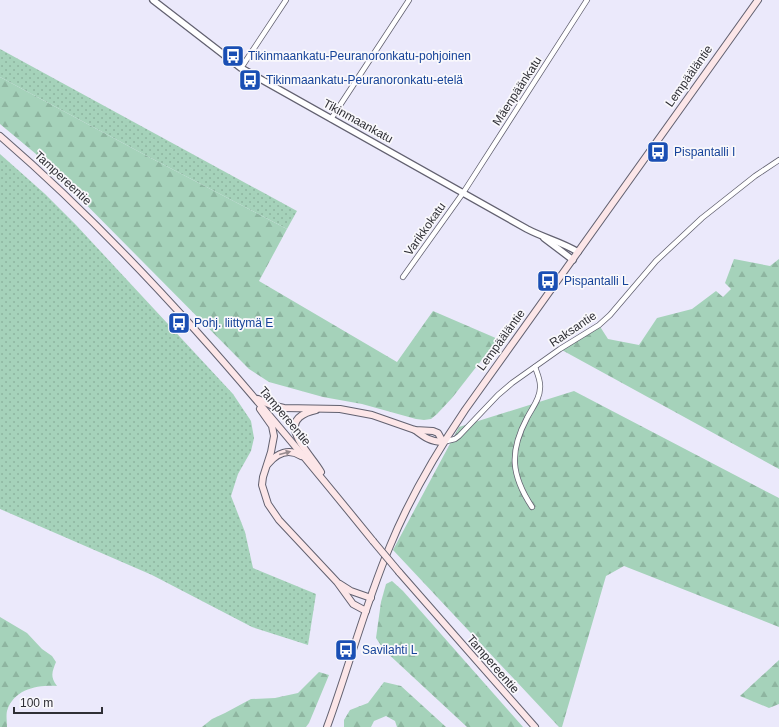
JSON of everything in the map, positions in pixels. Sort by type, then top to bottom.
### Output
[{"type":"main road","name":"Lempääläntie","points":[[327,727],[366,611],[390,547],[408,506],[428,467],[465,410],[758,0]]},
{"type":"main road","name":"Tampereentie","points":[[0,136],[78,206],[130,258],[183,315],[308,460],[399,572],[535,727]]},
{"type":"main road","points":[[247,388],[269,422],[274,436],[272,452],[265,468],[262,485],[264,496],[270,508],[279,520],[337,582],[353,604],[366,611]]},
{"type":"main road","points":[[255,397],[277,407],[327,408],[355,411],[372,415],[415,430],[432,431],[438,433],[443,442]]},
{"type":"main road","points":[[327,408],[310,412],[300,417],[295,425],[299,442],[315,462],[327,484]]},
{"type":"main road","points":[[265,468],[277,456],[284,452],[291,451],[308,460]]},
{"type":"main road","points":[[337,582],[351,591],[371,598]]},
{"type":"street","name":"Tikinmaankatu","points":[[153,0],[241,68],[541,236],[573,260]]},
{"type":"street","points":[[241,68],[286,0]]},
{"type":"street","points":[[331,119],[409,0]]},
{"type":"street","name":"Mäenpäänkatu","points":[[463,193],[587,0]]},
{"type":"street","name":"Raksantie","points":[[443,442],[455,439],[459,436],[498,395],[512,383],[560,349],[599,325],[610,315],[656,261],[702,218],[755,176],[779,160]]},
{"type":"street","name":"Varikkokatu","points":[[403,277],[463,193]]},
{"type":"street","name":"Tikinmaankatu","points":[[541,236],[567,245],[578,252]]},
{"type":"street","points":[[532,507],[517,478],[514,450],[519,434],[540,396],[541,386],[535,367]]},
{"type":"green space","points":[[0,49],[297,211],[287,229],[0,77]]},
{"type":"green space","points":[[0,77],[287,229],[259,281],[397,362],[433,311],[498,339],[452,398],[431,419],[416,419],[362,404],[323,397],[269,382],[249,369],[36,154],[0,124]]},
{"type":"green space","points":[[0,154],[45,194],[76,225],[233,394],[251,421],[254,438],[251,451],[238,474],[231,496],[245,532],[253,568],[316,594],[308,645],[252,627],[152,575],[0,509]]},
{"type":"green space","points":[[734,259],[770,266],[779,259],[779,469],[560,349],[599,325],[608,339],[639,345],[657,318],[692,309],[716,291],[723,297],[731,289],[725,283]]},
{"type":"green space","points":[[574,391],[779,498],[779,627],[624,566],[606,576],[562,727],[559,727],[393,550],[459,427]]},
{"type":"green space","points":[[392,581],[403,591],[523,727],[467,727],[384,650],[376,638],[381,602],[386,584]]},
{"type":"green space","points":[[0,617],[27,633],[42,649],[52,656],[56,662],[52,674],[53,680],[57,686],[42,686],[21,693],[10,704],[7,711],[7,727],[0,727]]},
{"type":"green space","points":[[779,660],[779,704],[769,708],[740,696]]},
{"type":"green space","points":[[319,672],[329,675],[306,727],[202,727],[212,719],[251,699],[275,698],[298,693]]},
{"type":"green space","points":[[384,682],[401,686],[446,727],[397,727],[395,721],[386,716],[374,721],[371,727],[344,727],[344,720],[350,710],[368,703]]},
{"type":"place","name":"Tikinmaankatu-Peuranoronkatu-pohjoinen","points":[[233,56]]},
{"type":"place","name":"Tikinmaankatu-Peuranoronkatu-etelä","points":[[250,80]]},
{"type":"place","name":"Pispantalli I","points":[[658,152]]},
{"type":"place","name":"Pispantalli L","points":[[548,281]]},
{"type":"place","name":"Pohj. liittymä E","points":[[179,323]]},
{"type":"place","name":"Savilahti L","points":[[346,650]]}]
